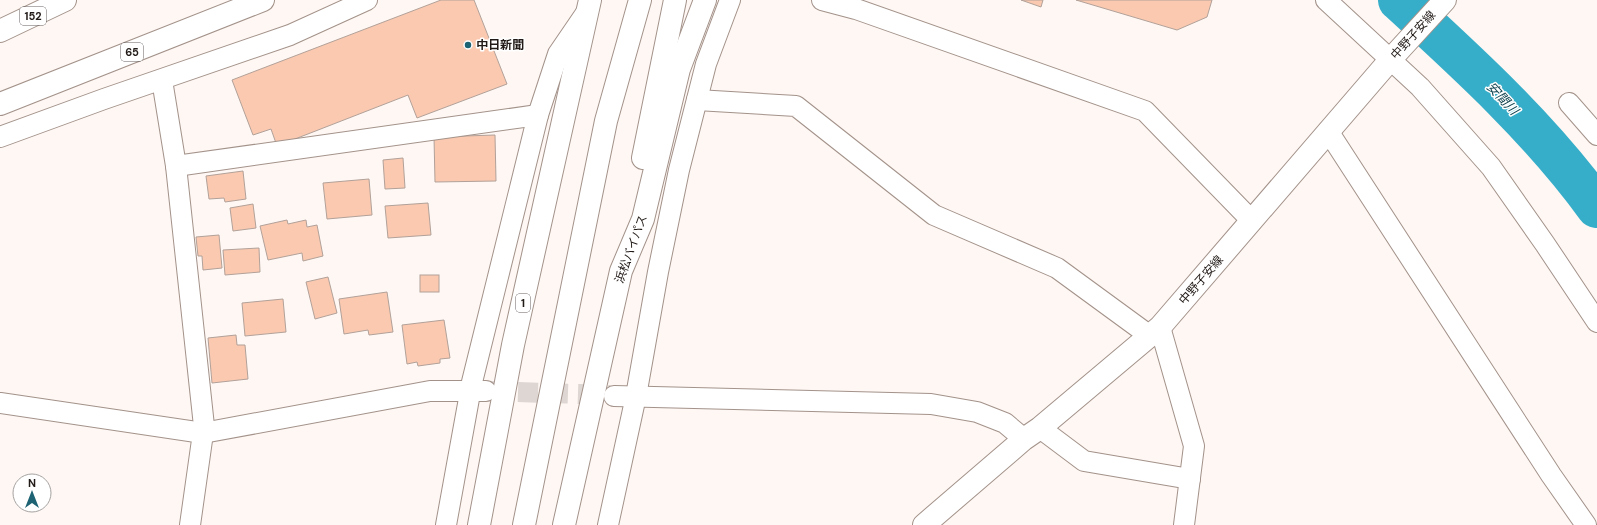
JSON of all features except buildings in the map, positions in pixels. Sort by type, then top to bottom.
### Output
[{"type":"main road","name":"152","points":[[0,31],[65,0]]},
{"type":"main road","name":"65","points":[[0,104],[263,0]]},
{"type":"main road","points":[[524,525],[606,121],[640,0]]},
{"type":"main road","points":[[621,271],[675,0]]},
{"type":"main road","name":"浜松バイパス","points":[[564,525],[621,271],[643,219],[679,69],[705,0]]},
{"type":"main road","name":"中野子安線","points":[[924,525],[1155,332],[1328,131],[1445,0]]},
{"type":"main road","name":"1","points":[[479,525],[513,346],[589,5]]},
{"type":"street","points":[[0,137],[104,99],[290,35],[367,0]]},
{"type":"street","points":[[608,525],[636,396],[658,272],[679,170],[706,64],[730,0]]},
{"type":"street","points":[[822,0],[856,9],[1145,111],[1252,221]]},
{"type":"street","points":[[1326,0],[1394,56],[1491,168],[1545,244],[1597,322]]},
{"type":"street","points":[[446,525],[478,391],[538,115],[558,54],[589,5]]},
{"type":"street","points":[[162,80],[176,166],[204,426],[190,525]]},
{"type":"street","points":[[697,100],[796,106],[934,215],[1057,268],[1155,332],[1194,446],[1184,525]]},
{"type":"street","points":[[1569,103],[1597,135]]},
{"type":"street","points":[[176,166],[538,115]]},
{"type":"street","points":[[1328,131],[1551,475],[1586,525]]},
{"type":"street","points":[[0,403],[202,433],[430,391],[478,391]]},
{"type":"street","points":[[614,396],[931,404],[977,412],[1032,434],[1084,462],[1190,479]]},
{"type":"waterway","name":"安間川","points":[[1399,0],[1478,73],[1528,124],[1575,178],[1597,207]]},
{"type":"tunnel","points":[[488,391],[610,395]]},
{"type":"place","name":"中日新聞","points":[[468,45]]}]
